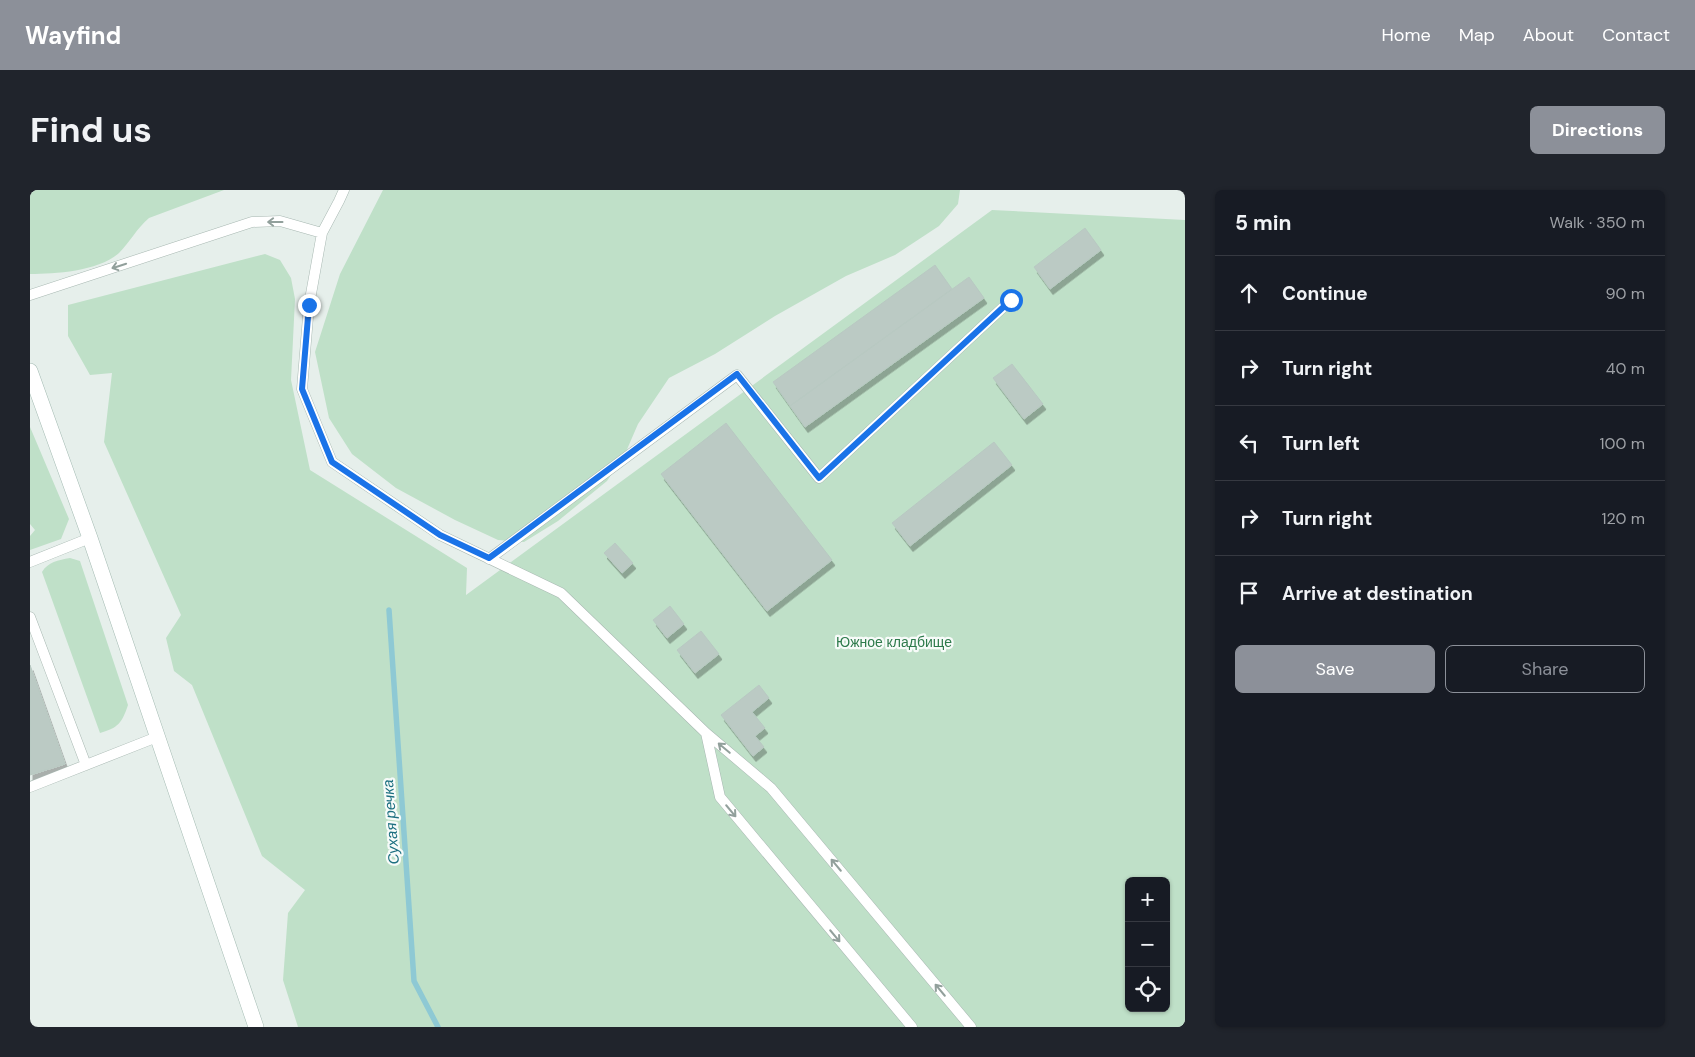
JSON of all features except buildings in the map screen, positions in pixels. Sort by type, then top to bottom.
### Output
[{"type":"main road","points":[[30,371],[90,538],[256,1027]]},
{"type":"lane","points":[[344,190],[322,233],[309,305],[302,389],[332,462],[440,535],[561,594],[706,733],[771,788],[971,1027]]},
{"type":"lane","points":[[30,295],[252,222],[280,221],[322,233]]},
{"type":"lane","points":[[489,558],[737,374],[819,478],[1011,300]]},
{"type":"lane","points":[[30,562],[90,538]]},
{"type":"lane","points":[[30,616],[86,765]]},
{"type":"lane","points":[[706,733],[720,797],[912,1027]]},
{"type":"lane","points":[[30,786],[158,737]]},
{"type":"green space","points":[[30,190],[224,190],[149,218],[119,253],[100,264],[89,268],[64,272],[30,274]]},
{"type":"green space","points":[[383,190],[960,190],[958,204],[939,226],[895,255],[846,276],[775,316],[715,354],[669,378],[638,424],[625,454],[607,481],[558,521],[524,542],[498,540],[455,520],[396,488],[352,454],[329,418],[315,352],[340,274]]},
{"type":"green space","name":"Южное кладбище","points":[[992,210],[1185,220],[1185,1027],[298,1027],[283,980],[288,913],[305,890],[262,856],[192,685],[174,671],[166,638],[181,615],[104,442],[112,373],[90,375],[68,336],[68,305],[265,254],[280,260],[291,278],[295,299],[291,380],[310,470],[467,568],[466,595]]},
{"type":"green space","points":[[30,427],[69,519],[61,539],[30,550],[30,536],[35,530],[30,524]]},
{"type":"green space","points":[[70,558],[80,561],[128,705],[124,716],[115,727],[100,733],[42,572],[50,564]]},
{"type":"waterway","name":"Сухая речка","points":[[389,610],[414,981],[438,1027]]},
{"type":"route","points":[[309,305],[302,389],[332,462],[440,535],[489,558],[737,374],[819,478],[1011,300]]}]
